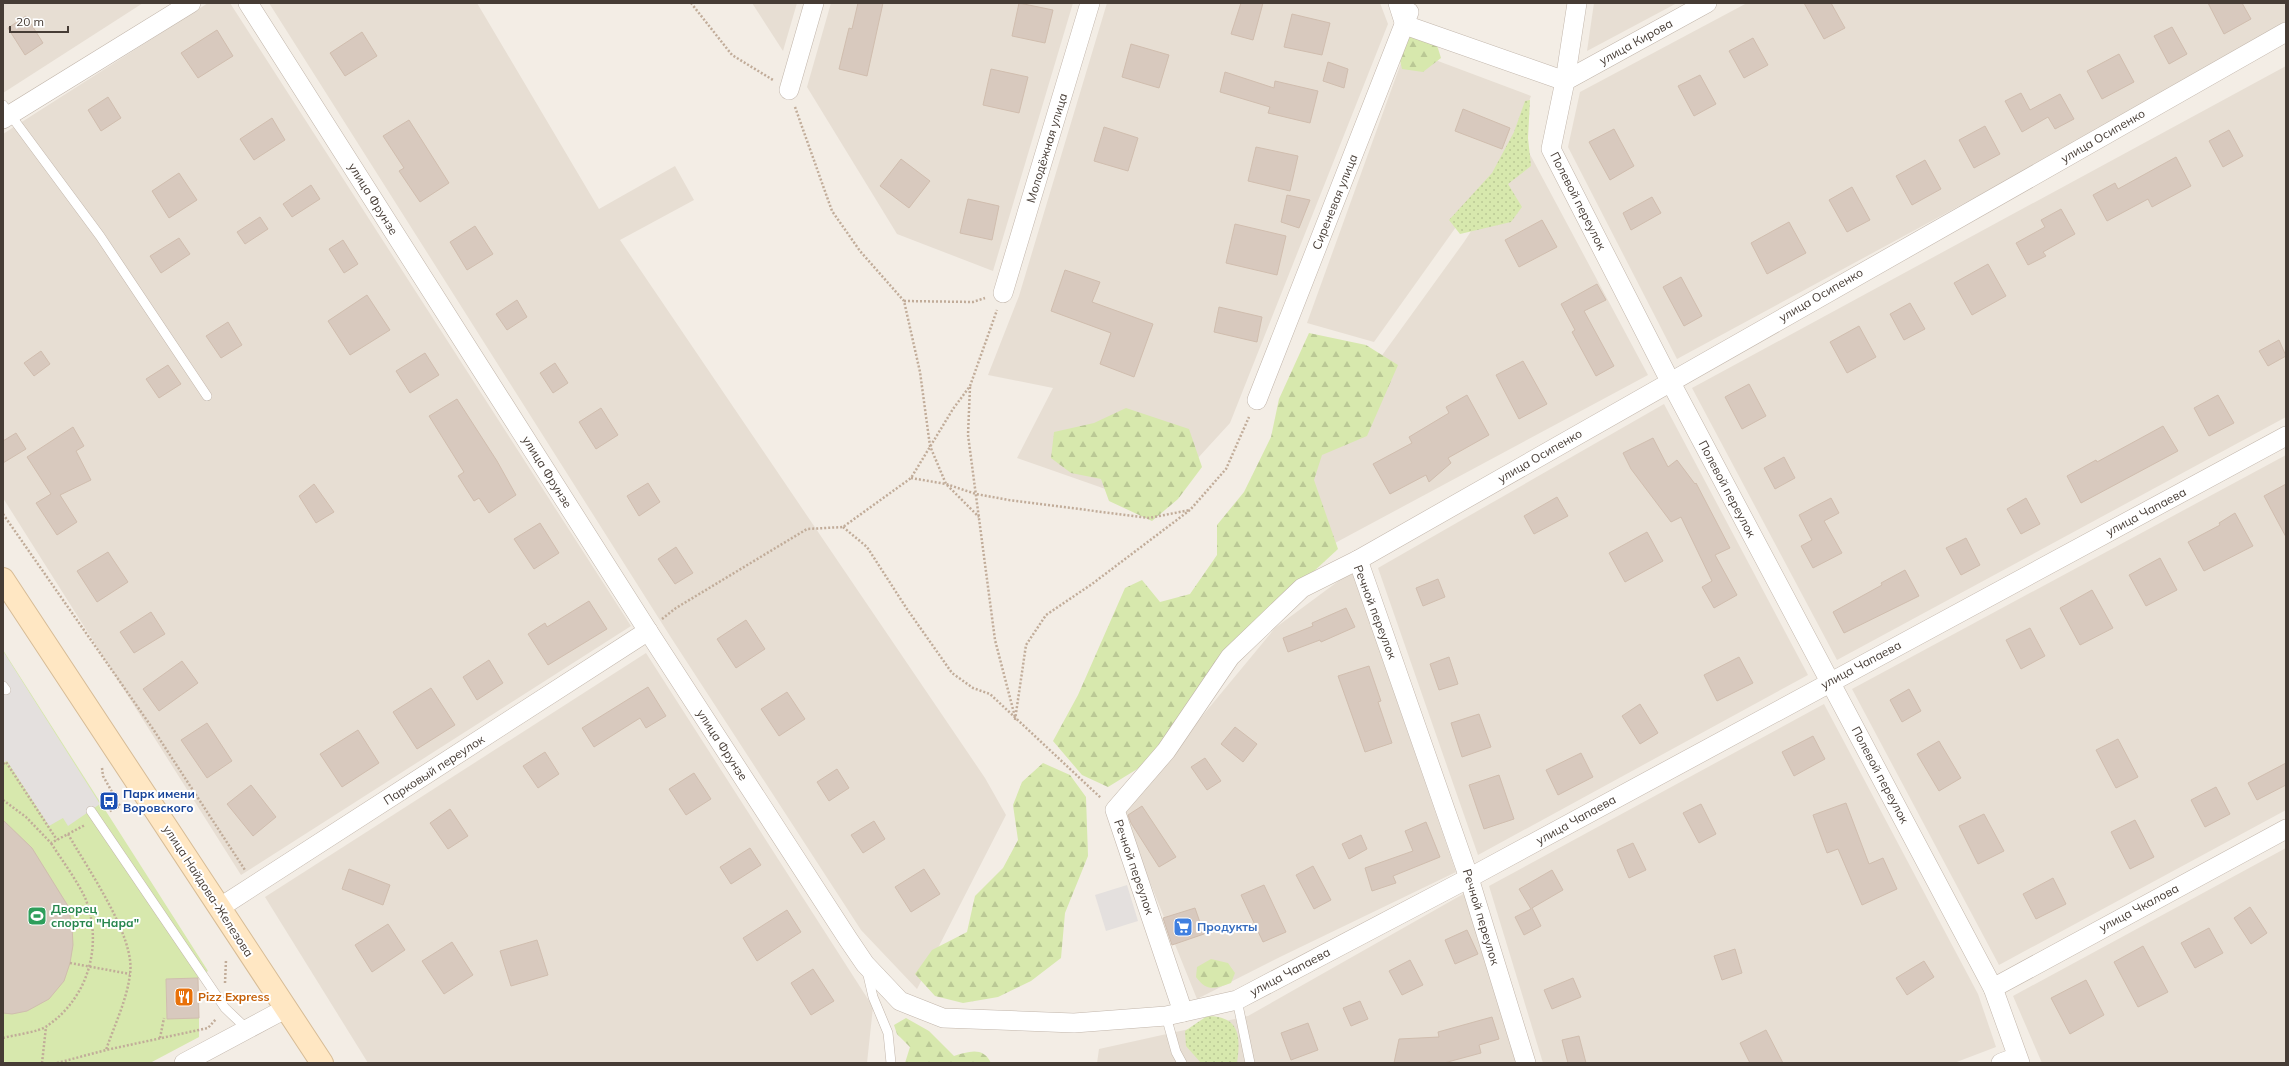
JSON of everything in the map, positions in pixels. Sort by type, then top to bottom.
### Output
[{"type":"main road","name":"улица Найдова-Железова","points":[[3,579],[14,604],[220,908],[322,1063]]},
{"type":"street","points":[[5,113],[191,3]]},
{"type":"street","name":"улица Фрунзе","points":[[248,3],[648,631],[848,939]]},
{"type":"street","points":[[789,90],[814,3]]},
{"type":"street","name":"Молодёжная улица","points":[[1003,293],[1090,3]]},
{"type":"street","points":[[1398,3],[1405,25],[1566,81]]},
{"type":"street","name":"Сиреневая улица","points":[[1257,400],[1405,25],[1411,3]]},
{"type":"street","name":"Полевой переулок","points":[[1578,3],[1566,81],[1551,150],[1670,381],[1993,988],[2013,1061]]},
{"type":"street","name":"улица Кирова","points":[[1566,81],[1707,3]]},
{"type":"street","name":"улица Осипенко","points":[[1358,560],[1670,381],[2286,32]]},
{"type":"street","name":"улица Чапаева","points":[[848,939],[865,964],[900,1002],[943,1018],[1074,1023],[1174,1014],[1236,1000],[1469,878],[2286,436]]},
{"type":"street","name":"Речной переулок","points":[[1174,1014],[1114,810],[1166,751],[1230,656],[1302,588],[1358,560],[1469,878],[1526,1063]]},
{"type":"street","name":"Парковый переулок","points":[[220,908],[648,631]]},
{"type":"street","name":"улица Чкалова","points":[[1993,988],[2286,829]]},
{"type":"street","points":[[184,1063],[286,1009]]},
{"type":"lane","points":[[5,113],[100,236],[207,396]]},
{"type":"lane","points":[[3,593],[13,596],[14,604]]},
{"type":"lane","points":[[91,811],[225,1008],[247,1029]]},
{"type":"lane","points":[[865,964],[873,997],[888,1033],[891,1063]]},
{"type":"lane","points":[[1236,1000],[1250,1063]]},
{"type":"lane","points":[[1174,1014],[1176,1052],[1182,1063]]},
{"type":"path","points":[[691,3],[732,55],[789,90],[832,211],[860,251],[904,301],[920,372],[930,446],[946,484],[979,517]]},
{"type":"path","points":[[648,631],[676,608],[806,529],[843,527],[911,478],[930,446],[970,386],[1003,293]]},
{"type":"path","points":[[904,301],[973,302],[1003,293]]},
{"type":"path","points":[[970,386],[968,435],[995,640],[1016,720]]},
{"type":"path","points":[[1016,720],[1026,645],[1046,615],[1092,584],[1190,510],[1226,469],[1257,400]]},
{"type":"path","points":[[911,478],[946,484],[976,494],[1008,500],[1149,518],[1190,510]]},
{"type":"path","points":[[3,514],[153,729],[255,885]]},
{"type":"path","points":[[843,527],[867,547],[907,609],[952,673],[973,688],[990,694],[1016,720],[1114,810]]},
{"type":"path","points":[[3,764],[6,762],[57,840]]},
{"type":"path","points":[[102,765],[103,776],[120,806],[108,812]]},
{"type":"path","points":[[3,800],[26,817],[51,843],[86,900],[94,942],[90,967],[79,993],[46,1027],[3,1038]]},
{"type":"path","points":[[51,843],[68,834],[123,932],[129,951],[130,974],[106,1050]]},
{"type":"path","points":[[70,963],[130,974]]},
{"type":"path","points":[[160,1038],[164,1018]]},
{"type":"path","points":[[42,1063],[46,1027]]},
{"type":"path","points":[[57,1063],[106,1050],[199,1029]]},
{"type":"shaded area","points":[[3,3],[143,3],[3,93]]},
{"type":"shaded area","points":[[208,3],[230,3],[631,626],[241,875],[3,498],[3,134]]},
{"type":"shaded area","points":[[269,3],[477,3],[599,209],[675,166],[694,200],[620,240],[985,778],[1006,815],[917,989],[861,930],[670,636]]},
{"type":"shaded area","points":[[752,3],[797,3],[783,51]]},
{"type":"shaded area","points":[[831,3],[1073,3],[993,271],[897,234],[807,87]]},
{"type":"shaded area","points":[[1107,3],[1380,3],[1388,24],[1230,423],[1154,506],[1017,458],[1053,388],[988,375],[1019,296]]},
{"type":"shaded area","points":[[1594,3],[1677,3],[1587,51]]},
{"type":"shaded area","points":[[1747,3],[2286,3],[2286,29],[1677,359],[1568,147],[1580,92]]},
{"type":"shaded area","points":[[1406,49],[1531,96],[1508,154],[1374,342],[1307,323]]},
{"type":"shaded area","points":[[2286,66],[2286,417],[1837,660],[1692,388]]},
{"type":"shaded area","points":[[1526,147],[1648,375],[1322,550],[1304,471],[1383,354],[1464,242]]},
{"type":"shaded area","points":[[1664,404],[1808,675],[1478,855],[1378,568]]},
{"type":"shaded area","points":[[2286,455],[2286,810],[1999,965],[1852,689]]},
{"type":"shaded area","points":[[1352,571],[1456,872],[1197,999],[1122,813],[1275,628]]},
{"type":"shaded area","points":[[3,651],[100,804],[68,826],[63,818],[49,826],[7,761],[3,763]]},
{"type":"shaded area","points":[[646,653],[873,1007],[867,1063],[368,1063],[265,897]]},
{"type":"shaded area","points":[[1824,704],[1978,994],[1996,1047],[1954,1063],[1543,1063],[1489,886]]},
{"type":"shaded area","points":[[2286,848],[2286,1063],[2042,1063],[2013,996]]},
{"type":"shaded area","points":[[1127,885],[1138,921],[1106,931],[1095,895]]},
{"type":"shaded area","points":[[1465,893],[1517,1063],[1097,1063],[1099,1049],[1248,1016]]},
{"type":"green space","points":[[1410,35],[1435,39],[1441,58],[1423,72],[1402,69],[1399,56]]},
{"type":"green space","points":[[1530,100],[1528,138],[1531,166],[1508,184],[1522,207],[1511,222],[1460,234],[1449,220],[1492,173],[1514,132],[1525,101]]},
{"type":"green space","points":[[1309,333],[1366,345],[1398,365],[1367,436],[1322,455],[1314,480],[1338,549],[1272,610],[1147,763],[1108,787],[1082,775],[1053,741],[1078,695],[1125,588],[1142,580],[1160,602],[1190,594],[1217,555],[1217,525],[1244,492],[1271,437],[1279,399]]},
{"type":"green space","points":[[1126,408],[1189,429],[1202,467],[1178,499],[1152,521],[1109,501],[1101,479],[1071,473],[1051,458],[1054,432],[1094,423]]},
{"type":"green space","points":[[3,650],[208,971],[198,978],[166,980],[167,1018],[199,1018],[199,1037],[150,1063],[3,1063]]},
{"type":"green space","points":[[1043,763],[1070,775],[1086,797],[1088,856],[1065,913],[1061,958],[1031,981],[998,997],[963,1003],[935,996],[915,974],[932,950],[967,932],[975,896],[1003,868],[1018,840],[1013,805],[1022,782]]},
{"type":"green space","points":[[1211,959],[1228,963],[1235,973],[1231,983],[1220,987],[1211,988],[1200,982],[1196,977],[1197,967]]},
{"type":"green space","points":[[1207,1016],[1226,1019],[1232,1023],[1236,1029],[1238,1036],[1237,1063],[1201,1063],[1186,1046],[1185,1031]]},
{"type":"green space","points":[[906,1018],[929,1031],[954,1056],[970,1052],[979,1052],[984,1054],[991,1063],[905,1063],[910,1047],[897,1034],[894,1025]]},
{"type":"building","points":[[858,3],[883,3],[867,76],[839,69],[849,28],[852,29]]},
{"type":"building","points":[[1019,3],[1053,10],[1045,43],[1012,36]]},
{"type":"building","points":[[1241,3],[1263,3],[1253,40],[1231,34]]},
{"type":"building","points":[[1804,3],[1831,3],[1845,28],[1824,39]]},
{"type":"building","points":[[2208,3],[2242,3],[2251,19],[2224,34]]},
{"type":"building","points":[[1292,14],[1330,23],[1322,55],[1284,47]]},
{"type":"building","points":[[26,16],[43,43],[25,55],[8,28]]},
{"type":"building","points":[[2172,27],[2187,54],[2169,64],[2154,36]]},
{"type":"building","points":[[217,30],[233,56],[198,78],[181,53]]},
{"type":"building","points":[[362,32],[377,56],[345,76],[330,53]]},
{"type":"building","points":[[1753,38],[1768,65],[1744,78],[1729,51]]},
{"type":"building","points":[[1131,44],[1169,55],[1159,88],[1122,77]]},
{"type":"building","points":[[2119,54],[2134,82],[2102,99],[2087,71]]},
{"type":"building","points":[[1328,62],[1348,69],[1344,88],[1323,81]]},
{"type":"building","points":[[991,69],[1028,77],[1019,113],[983,105]]},
{"type":"building","points":[[1225,72],[1274,88],[1275,81],[1318,91],[1310,123],[1268,113],[1270,107],[1220,92]]},
{"type":"building","points":[[1700,75],[1716,104],[1694,116],[1678,86]]},
{"type":"building","points":[[2021,93],[2030,110],[2060,94],[2074,119],[2055,129],[2048,117],[2022,132],[2005,101]]},
{"type":"building","points":[[108,97],[121,118],[101,131],[88,110]]},
{"type":"building","points":[[1463,109],[1510,128],[1502,149],[1455,131]]},
{"type":"building","points":[[272,118],[285,140],[254,160],[240,139]]},
{"type":"building","points":[[409,120],[449,183],[420,202],[399,171],[404,168],[383,136]]},
{"type":"building","points":[[1985,126],[2000,154],[1974,168],[1959,140]]},
{"type":"building","points":[[1104,127],[1138,138],[1128,171],[1094,161]]},
{"type":"building","points":[[1614,129],[1634,166],[1610,180],[1589,142]]},
{"type":"building","points":[[2229,130],[2243,156],[2223,167],[2209,141]]},
{"type":"building","points":[[1256,147],[1298,156],[1290,191],[1248,181]]},
{"type":"building","points":[[2176,157],[2191,186],[2152,207],[2148,199],[2107,221],[2093,195],[2115,183],[2118,189]]},
{"type":"building","points":[[901,159],[930,181],[909,208],[880,186]]},
{"type":"building","points":[[1925,160],[1941,189],[1912,205],[1896,176]]},
{"type":"building","points":[[179,173],[197,200],[169,218],[152,191]]},
{"type":"building","points":[[311,185],[320,199],[292,217],[283,204]]},
{"type":"building","points":[[1852,187],[1870,220],[1847,232],[1829,200]]},
{"type":"building","points":[[1287,195],[1310,200],[1299,228],[1281,222]]},
{"type":"building","points":[[1652,197],[1661,213],[1631,230],[1623,213]]},
{"type":"building","points":[[968,199],[999,206],[992,240],[960,233]]},
{"type":"building","points":[[2061,209],[2075,234],[2043,252],[2046,256],[2028,265],[2016,243],[2045,227],[2041,220]]},
{"type":"building","points":[[260,217],[268,229],[245,244],[237,232]]},
{"type":"building","points":[[1542,220],[1557,247],[1519,267],[1505,240]]},
{"type":"building","points":[[1789,222],[1806,253],[1767,274],[1751,243]]},
{"type":"building","points":[[1235,224],[1286,236],[1277,275],[1226,263]]},
{"type":"building","points":[[475,226],[493,254],[467,270],[450,242]]},
{"type":"building","points":[[179,238],[190,254],[161,273],[150,256]]},
{"type":"building","points":[[343,240],[358,264],[344,273],[329,249]]},
{"type":"building","points":[[1988,264],[2006,296],[1972,315],[1954,283]]},
{"type":"building","points":[[1065,270],[1100,282],[1092,302],[1153,324],[1134,377],[1100,364],[1111,333],[1051,311]]},
{"type":"building","points":[[1681,277],[1702,316],[1684,326],[1663,287]]},
{"type":"building","points":[[1597,284],[1606,300],[1584,311],[1614,366],[1596,376],[1572,332],[1575,330],[1561,304]]},
{"type":"building","points":[[367,295],[390,330],[350,355],[328,321]]},
{"type":"building","points":[[517,300],[527,317],[507,330],[496,314]]},
{"type":"building","points":[[1910,303],[1925,329],[1904,340],[1890,314]]},
{"type":"building","points":[[1219,307],[1262,317],[1257,342],[1214,332]]},
{"type":"building","points":[[228,322],[242,345],[221,358],[206,336]]},
{"type":"building","points":[[1859,326],[1876,357],[1847,373],[1830,342]]},
{"type":"building","points":[[2279,340],[2286,356],[2268,366],[2259,351]]},
{"type":"building","points":[[41,351],[50,364],[34,376],[24,363]]},
{"type":"building","points":[[425,353],[439,375],[410,393],[396,371]]},
{"type":"building","points":[[1523,361],[1547,404],[1519,419],[1496,375]]},
{"type":"building","points":[[555,363],[568,383],[553,393],[540,373]]},
{"type":"building","points":[[168,365],[181,384],[159,398],[146,379]]},
{"type":"building","points":[[1749,384],[1766,416],[1742,429],[1725,397]]},
{"type":"building","points":[[1467,395],[1489,435],[1448,458],[1451,463],[1429,482],[1426,475],[1390,494],[1373,464],[1412,443],[1409,437],[1449,413],[1446,407]]},
{"type":"building","points":[[2218,395],[2234,423],[2209,436],[2194,408]]},
{"type":"building","points":[[457,399],[497,461],[516,495],[489,513],[479,498],[474,501],[458,476],[464,472],[429,416]]},
{"type":"building","points":[[601,408],[618,435],[596,449],[579,422]]},
{"type":"building","points":[[2163,426],[2178,451],[2081,503],[2067,476],[2096,460],[2097,462]]},
{"type":"building","points":[[73,427],[84,446],[76,451],[91,480],[60,495],[77,522],[57,535],[36,503],[51,494],[27,457]]},
{"type":"building","points":[[16,433],[26,449],[3,463],[3,441]]},
{"type":"building","points":[[1653,438],[1668,467],[1677,460],[1695,484],[1696,483],[1730,548],[1715,555],[1737,595],[1714,608],[1702,587],[1712,581],[1681,517],[1671,522],[1631,469],[1623,453]]},
{"type":"building","points":[[1784,457],[1795,478],[1775,489],[1764,468]]},
{"type":"building","points":[[648,483],[660,502],[639,516],[627,496]]},
{"type":"building","points":[[314,484],[334,512],[316,523],[299,496]]},
{"type":"building","points":[[2286,484],[2286,537],[2264,496]]},
{"type":"building","points":[[1557,497],[1568,516],[1534,534],[1524,516]]},
{"type":"building","points":[[1831,498],[1839,513],[1824,521],[1842,553],[1813,568],[1801,546],[1812,540],[1799,515]]},
{"type":"building","points":[[2026,498],[2040,524],[2021,534],[2007,509]]},
{"type":"building","points":[[2235,513],[2253,546],[2204,571],[2188,542],[2220,525],[2219,523]]},
{"type":"building","points":[[540,523],[559,553],[534,569],[514,539]]},
{"type":"building","points":[[1647,532],[1663,561],[1625,582],[1609,553]]},
{"type":"building","points":[[1966,538],[1980,565],[1961,575],[1946,548]]},
{"type":"building","points":[[676,547],[693,573],[675,584],[658,559]]},
{"type":"building","points":[[108,552],[128,582],[97,602],[77,571]]},
{"type":"building","points":[[2160,558],[2177,590],[2146,606],[2129,575]]},
{"type":"building","points":[[1905,570],[1919,596],[1844,633],[1833,612],[1882,585],[1881,583]]},
{"type":"building","points":[[1438,579],[1445,597],[1423,606],[1416,588]]},
{"type":"building","points":[[2092,590],[2113,628],[2080,645],[2060,608]]},
{"type":"building","points":[[589,601],[607,629],[548,665],[528,634],[545,623],[547,627]]},
{"type":"building","points":[[1346,608],[1355,627],[1321,642],[1320,640],[1288,652],[1283,638],[1313,626],[1312,623]]},
{"type":"building","points":[[151,612],[165,634],[134,653],[120,632]]},
{"type":"building","points":[[746,620],[765,649],[736,668],[717,639]]},
{"type":"building","points":[[2030,628],[2045,656],[2021,669],[2006,640]]},
{"type":"building","points":[[1449,657],[1458,684],[1439,690],[1430,664]]},
{"type":"building","points":[[1739,657],[1753,683],[1717,701],[1704,675]]},
{"type":"building","points":[[489,660],[503,683],[477,700],[463,677]]},
{"type":"building","points":[[182,661],[198,683],[159,711],[143,689]]},
{"type":"building","points":[[1369,666],[1381,701],[1378,702],[1392,743],[1365,752],[1338,676]]},
{"type":"building","points":[[648,687],[666,716],[646,728],[640,718],[594,747],[582,728]]},
{"type":"building","points":[[431,688],[455,725],[417,749],[393,712]]},
{"type":"building","points":[[1909,689],[1921,711],[1902,722],[1890,700]]},
{"type":"building","points":[[787,692],[805,719],[779,736],[761,709]]},
{"type":"building","points":[[1640,704],[1658,733],[1640,744],[1622,716]]},
{"type":"building","points":[[1479,714],[1491,747],[1462,757],[1451,723]]},
{"type":"building","points":[[207,723],[232,761],[207,778],[181,740]]},
{"type":"building","points":[[1235,727],[1257,744],[1243,762],[1221,744]]},
{"type":"building","points":[[358,730],[379,763],[342,787],[320,754]]},
{"type":"building","points":[[1813,736],[1825,759],[1794,776],[1782,752]]},
{"type":"building","points":[[2118,739],[2138,777],[2116,788],[2096,750]]},
{"type":"building","points":[[1939,741],[1961,778],[1939,791],[1917,754]]},
{"type":"building","points":[[545,752],[559,774],[538,788],[523,766]]},
{"type":"building","points":[[1581,753],[1593,777],[1558,795],[1546,770]]},
{"type":"building","points":[[1205,758],[1221,781],[1207,790],[1191,767]]},
{"type":"building","points":[[2286,763],[2286,785],[2257,800],[2248,783]]},
{"type":"building","points":[[837,769],[849,788],[829,801],[817,782]]},
{"type":"building","points":[[694,773],[711,799],[686,815],[669,789]]},
{"type":"building","points":[[1499,775],[1514,819],[1484,829],[1469,785]]},
{"type":"building","points":[[251,785],[276,817],[253,836],[227,804]]},
{"type":"building","points":[[2216,787],[2230,814],[2205,827],[2191,800]]},
{"type":"building","points":[[1846,803],[1869,864],[1883,858],[1897,889],[1862,905],[1838,849],[1827,853],[1813,815]]},
{"type":"building","points":[[1701,804],[1716,834],[1699,843],[1683,813]]},
{"type":"building","points":[[1142,806],[1176,857],[1159,867],[1131,823],[1128,815]]},
{"type":"building","points":[[450,809],[468,836],[448,849],[430,823]]},
{"type":"building","points":[[1984,814],[2004,851],[1978,864],[1959,826]]},
{"type":"building","name":"Дворец спорта \"Нара\"","points":[[3,820],[32,848],[68,906],[72,926],[73,945],[70,963],[64,981],[49,999],[27,1011],[12,1014],[3,1013]]},
{"type":"building","points":[[2135,820],[2154,857],[2130,869],[2111,832]]},
{"type":"building","points":[[874,821],[885,839],[863,853],[851,835]]},
{"type":"building","points":[[1426,822],[1440,857],[1393,876],[1396,883],[1372,891],[1365,868],[1413,851],[1405,831]]},
{"type":"building","points":[[1361,835],[1367,849],[1349,859],[1342,844]]},
{"type":"building","points":[[1633,843],[1646,870],[1629,878],[1617,850]]},
{"type":"building","points":[[750,848],[761,865],[731,884],[720,867]]},
{"type":"building","points":[[1313,866],[1331,900],[1314,909],[1296,875]]},
{"type":"building","points":[[349,869],[390,885],[383,905],[342,889]]},
{"type":"building","points":[[924,869],[940,894],[911,912],[895,887]]},
{"type":"building","points":[[1552,870],[1563,890],[1532,908],[1541,926],[1524,935],[1515,917],[1531,909],[1519,889]]},
{"type":"building","points":[[2053,878],[2066,904],[2036,919],[2023,894]]},
{"type":"building","points":[[1264,885],[1286,932],[1263,942],[1241,895]]},
{"type":"building","points":[[2250,907],[2267,933],[2251,944],[2234,918]]},
{"type":"building","name":"Продукты","points":[[1195,908],[1204,934],[1172,945],[1163,918]]},
{"type":"building","points":[[787,910],[801,932],[757,961],[743,938]]},
{"type":"building","points":[[388,924],[405,950],[372,972],[355,945]]},
{"type":"building","points":[[2209,928],[2223,953],[2195,968],[2181,943]]},
{"type":"building","points":[[1467,930],[1478,954],[1455,964],[1445,940]]},
{"type":"building","points":[[537,940],[548,975],[511,986],[500,951]]},
{"type":"building","points":[[452,942],[473,975],[444,994],[422,961]]},
{"type":"building","points":[[2143,946],[2168,992],[2138,1007],[2114,962]]},
{"type":"building","points":[[1735,949],[1742,973],[1722,980],[1714,956]]},
{"type":"building","points":[[1410,960],[1423,985],[1402,995],[1389,971]]},
{"type":"building","points":[[1924,961],[1934,977],[1907,995],[1896,978]]},
{"type":"building","points":[[813,969],[834,1001],[811,1015],[791,983]]},
{"type":"building","name":"Pizz Express","points":[[198,978],[199,1018],[167,1019],[166,979]]},
{"type":"building","points":[[1573,978],[1581,997],[1552,1009],[1544,990]]},
{"type":"building","points":[[2086,980],[2104,1015],[2070,1034],[2051,998]]},
{"type":"building","points":[[1360,1001],[1368,1019],[1351,1026],[1343,1008]]},
{"type":"building","points":[[1492,1017],[1499,1039],[1479,1045],[1481,1053],[1444,1063],[1394,1063],[1399,1039],[1439,1037],[1438,1032]]},
{"type":"building","points":[[1308,1023],[1318,1050],[1291,1060],[1281,1033]]},
{"type":"building","points":[[1766,1030],[1783,1063],[1750,1063],[1740,1043]]},
{"type":"building","points":[[1579,1036],[1586,1063],[1568,1063],[1562,1040]]},
{"type":"place","name":"Парк имени Воровского","points":[[109,801]]},
{"type":"place","name":"Дворец спорта \"Нара\"","points":[[37,916]]},
{"type":"place","name":"Продукты","points":[[1183,927]]},
{"type":"place","name":"Pizz Express","points":[[184,997]]}]
